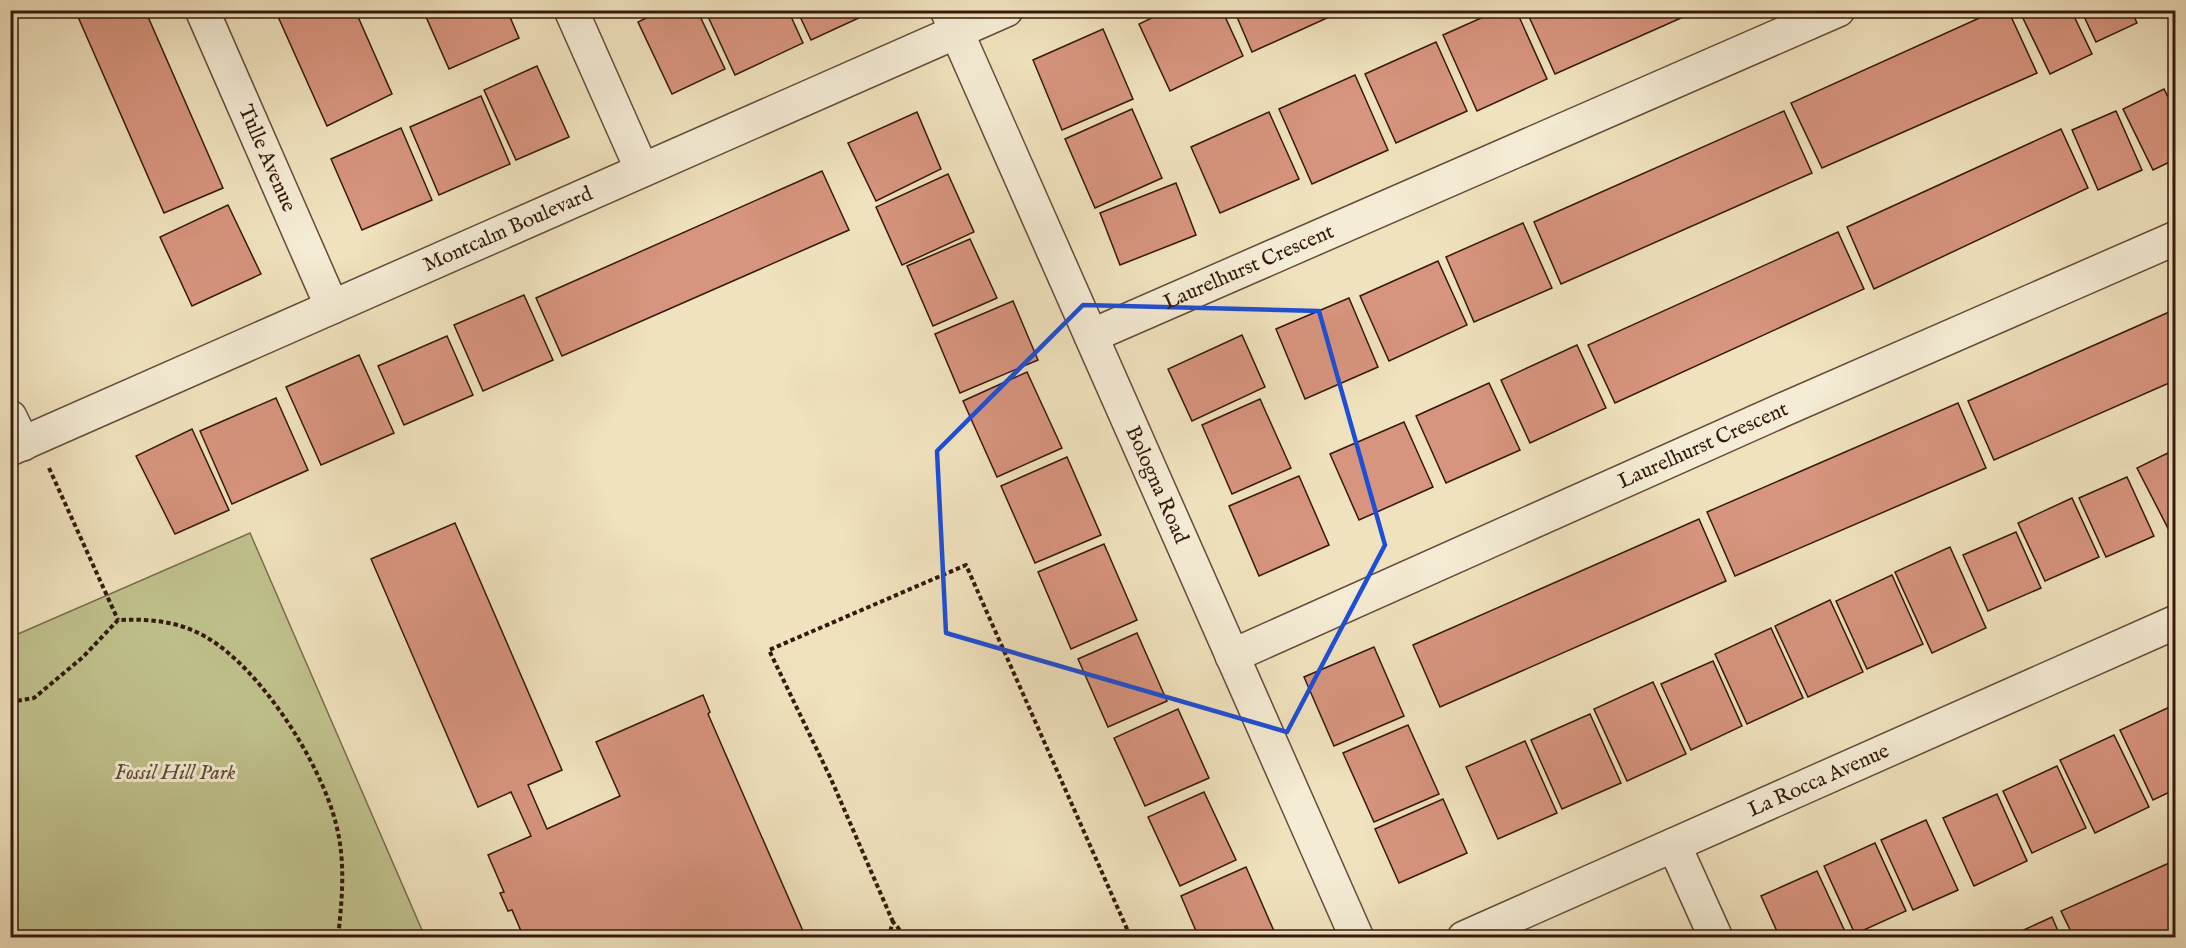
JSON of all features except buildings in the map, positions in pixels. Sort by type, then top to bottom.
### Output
[{"type":"street","name":"Tulle Avenue","points":[[202,10],[332,307]]},
{"type":"street","points":[[572,10],[642,170]]},
{"type":"street","name":"Montcalm Boulevard","points":[[14,436],[332,307],[642,170],[952,22],[1006,10]]},
{"type":"street","name":"Laurelhurst Crescent","points":[[1091,336],[1838,10]]},
{"type":"street","name":"Bologna Road","points":[[952,22],[1357,938]]},
{"type":"street","name":"Laurelhurst Crescent","points":[[1232,656],[1798,403],[2175,238]]},
{"type":"street","name":"La Rocca Avenue","points":[[1464,938],[2175,622]]},
{"type":"street","points":[[1674,845],[1716,938]]},
{"type":"path","points":[[48,467],[118,620]]},
{"type":"path","points":[[904,938],[892,922],[831,779],[769,650],[966,565],[1131,938]]},
{"type":"path","points":[[10,702],[34,698],[83,657],[118,620],[164,621],[195,631],[220,645],[245,668],[284,718],[317,772],[329,799],[337,826],[342,860],[343,884],[338,938]]},
{"type":"path","points":[[888,938],[892,922]]},
{"type":"path","points":[[1070,938],[1078,938]]},
{"type":"highlighted area","points":[[1083,305],[1319,311],[1385,545],[1287,732],[946,633],[937,451]]},
{"type":"green space","name":"Fossil Hill Park","points":[[250,533],[425,937],[11,937],[11,637]]}]
